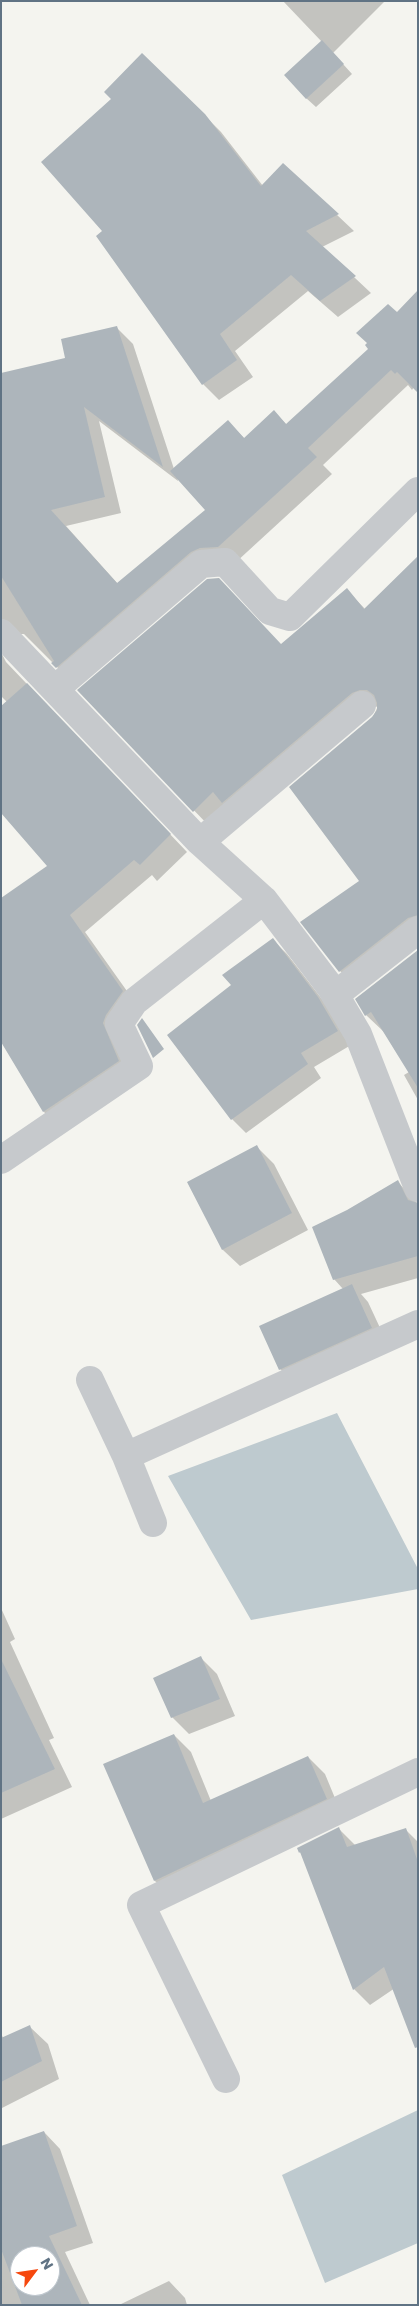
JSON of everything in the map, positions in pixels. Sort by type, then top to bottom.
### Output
[{"type":"street","points":[[55,690],[201,564],[225,562],[270,611],[290,617],[418,491]]},
{"type":"street","points":[[1,633],[200,842],[264,900],[335,995],[358,1034],[413,1158],[418,1188]]},
{"type":"street","points":[[200,842],[362,705]]},
{"type":"street","points":[[1,1160],[139,1066],[119,1024],[134,1002],[264,900]]},
{"type":"street","points":[[335,995],[418,930]]},
{"type":"street","points":[[126,1456],[418,1324]]},
{"type":"street","points":[[90,1380],[126,1456],[153,1523]]},
{"type":"street","points":[[226,2079],[141,1905],[418,1772]]},
{"type":"shaded area","points":[[337,1413],[418,1569],[418,1589],[251,1620],[168,1476]]},
{"type":"shaded area","points":[[418,2110],[418,2243],[325,2283],[282,2175]]},
{"type":"building","points":[[322,40],[344,64],[306,99],[284,75]]},
{"type":"building","points":[[142,53],[205,114],[261,186],[283,163],[339,214],[306,231],[356,276],[320,301],[291,275],[220,334],[237,360],[202,385],[96,236],[102,231],[41,162],[111,99],[104,92]]},
{"type":"building","points":[[418,290],[418,393],[397,372],[395,374],[391,370],[308,448],[317,457],[218,547],[200,548],[191,552],[56,668],[51,663],[54,661],[1,576],[1,373],[65,358],[61,339],[117,326],[163,467],[84,407],[105,497],[51,510],[117,583],[205,510],[170,471],[228,420],[244,438],[274,410],[286,424],[368,349],[365,345],[367,343],[356,333],[388,304],[397,312]]},
{"type":"building","points":[[418,556],[418,915],[408,918],[339,972],[300,922],[359,881],[289,787],[372,717],[377,710],[374,695],[367,690],[352,693],[222,803],[213,792],[193,812],[77,690],[207,579],[219,578],[281,644],[347,588],[364,609]]},
{"type":"building","points":[[27,683],[171,834],[140,865],[134,860],[70,915],[123,991],[106,1015],[103,1023],[119,1061],[43,1112],[1,1042],[1,898],[47,866],[1,813],[1,706]]},
{"type":"building","points":[[273,938],[318,997],[338,1031],[301,1053],[308,1064],[231,1120],[167,1035],[231,985],[222,975]]},
{"type":"building","points":[[418,950],[418,1088],[371,1012],[365,1016],[355,999]]},
{"type":"building","points":[[142,1018],[164,1049],[153,1058],[137,1025]]},
{"type":"building","points":[[257,1145],[292,1213],[222,1250],[187,1182]]},
{"type":"building","points":[[398,1180],[408,1200],[418,1203],[418,1256],[333,1280],[312,1227],[347,1210]]},
{"type":"building","points":[[352,1284],[372,1328],[279,1370],[259,1326]]},
{"type":"building","points":[[201,1656],[220,1699],[171,1718],[153,1678]]},
{"type":"building","points":[[1,1659],[55,1769],[1,1793]]},
{"type":"building","points":[[174,1734],[203,1803],[308,1756],[327,1799],[154,1881],[103,1764]]},
{"type":"building","points":[[339,1827],[347,1847],[406,1828],[418,1862],[418,2047],[415,2048],[384,1967],[353,1990],[297,1848]]},
{"type":"building","points":[[30,2025],[42,2061],[1,2082],[1,2038]]},
{"type":"building","points":[[44,2131],[77,2226],[49,2236],[54,2246],[10,2246],[10,2273],[1,2249],[1,2146]]},
{"type":"building","points":[[60,2259],[82,2305],[22,2305],[19,2296],[60,2296]]}]
